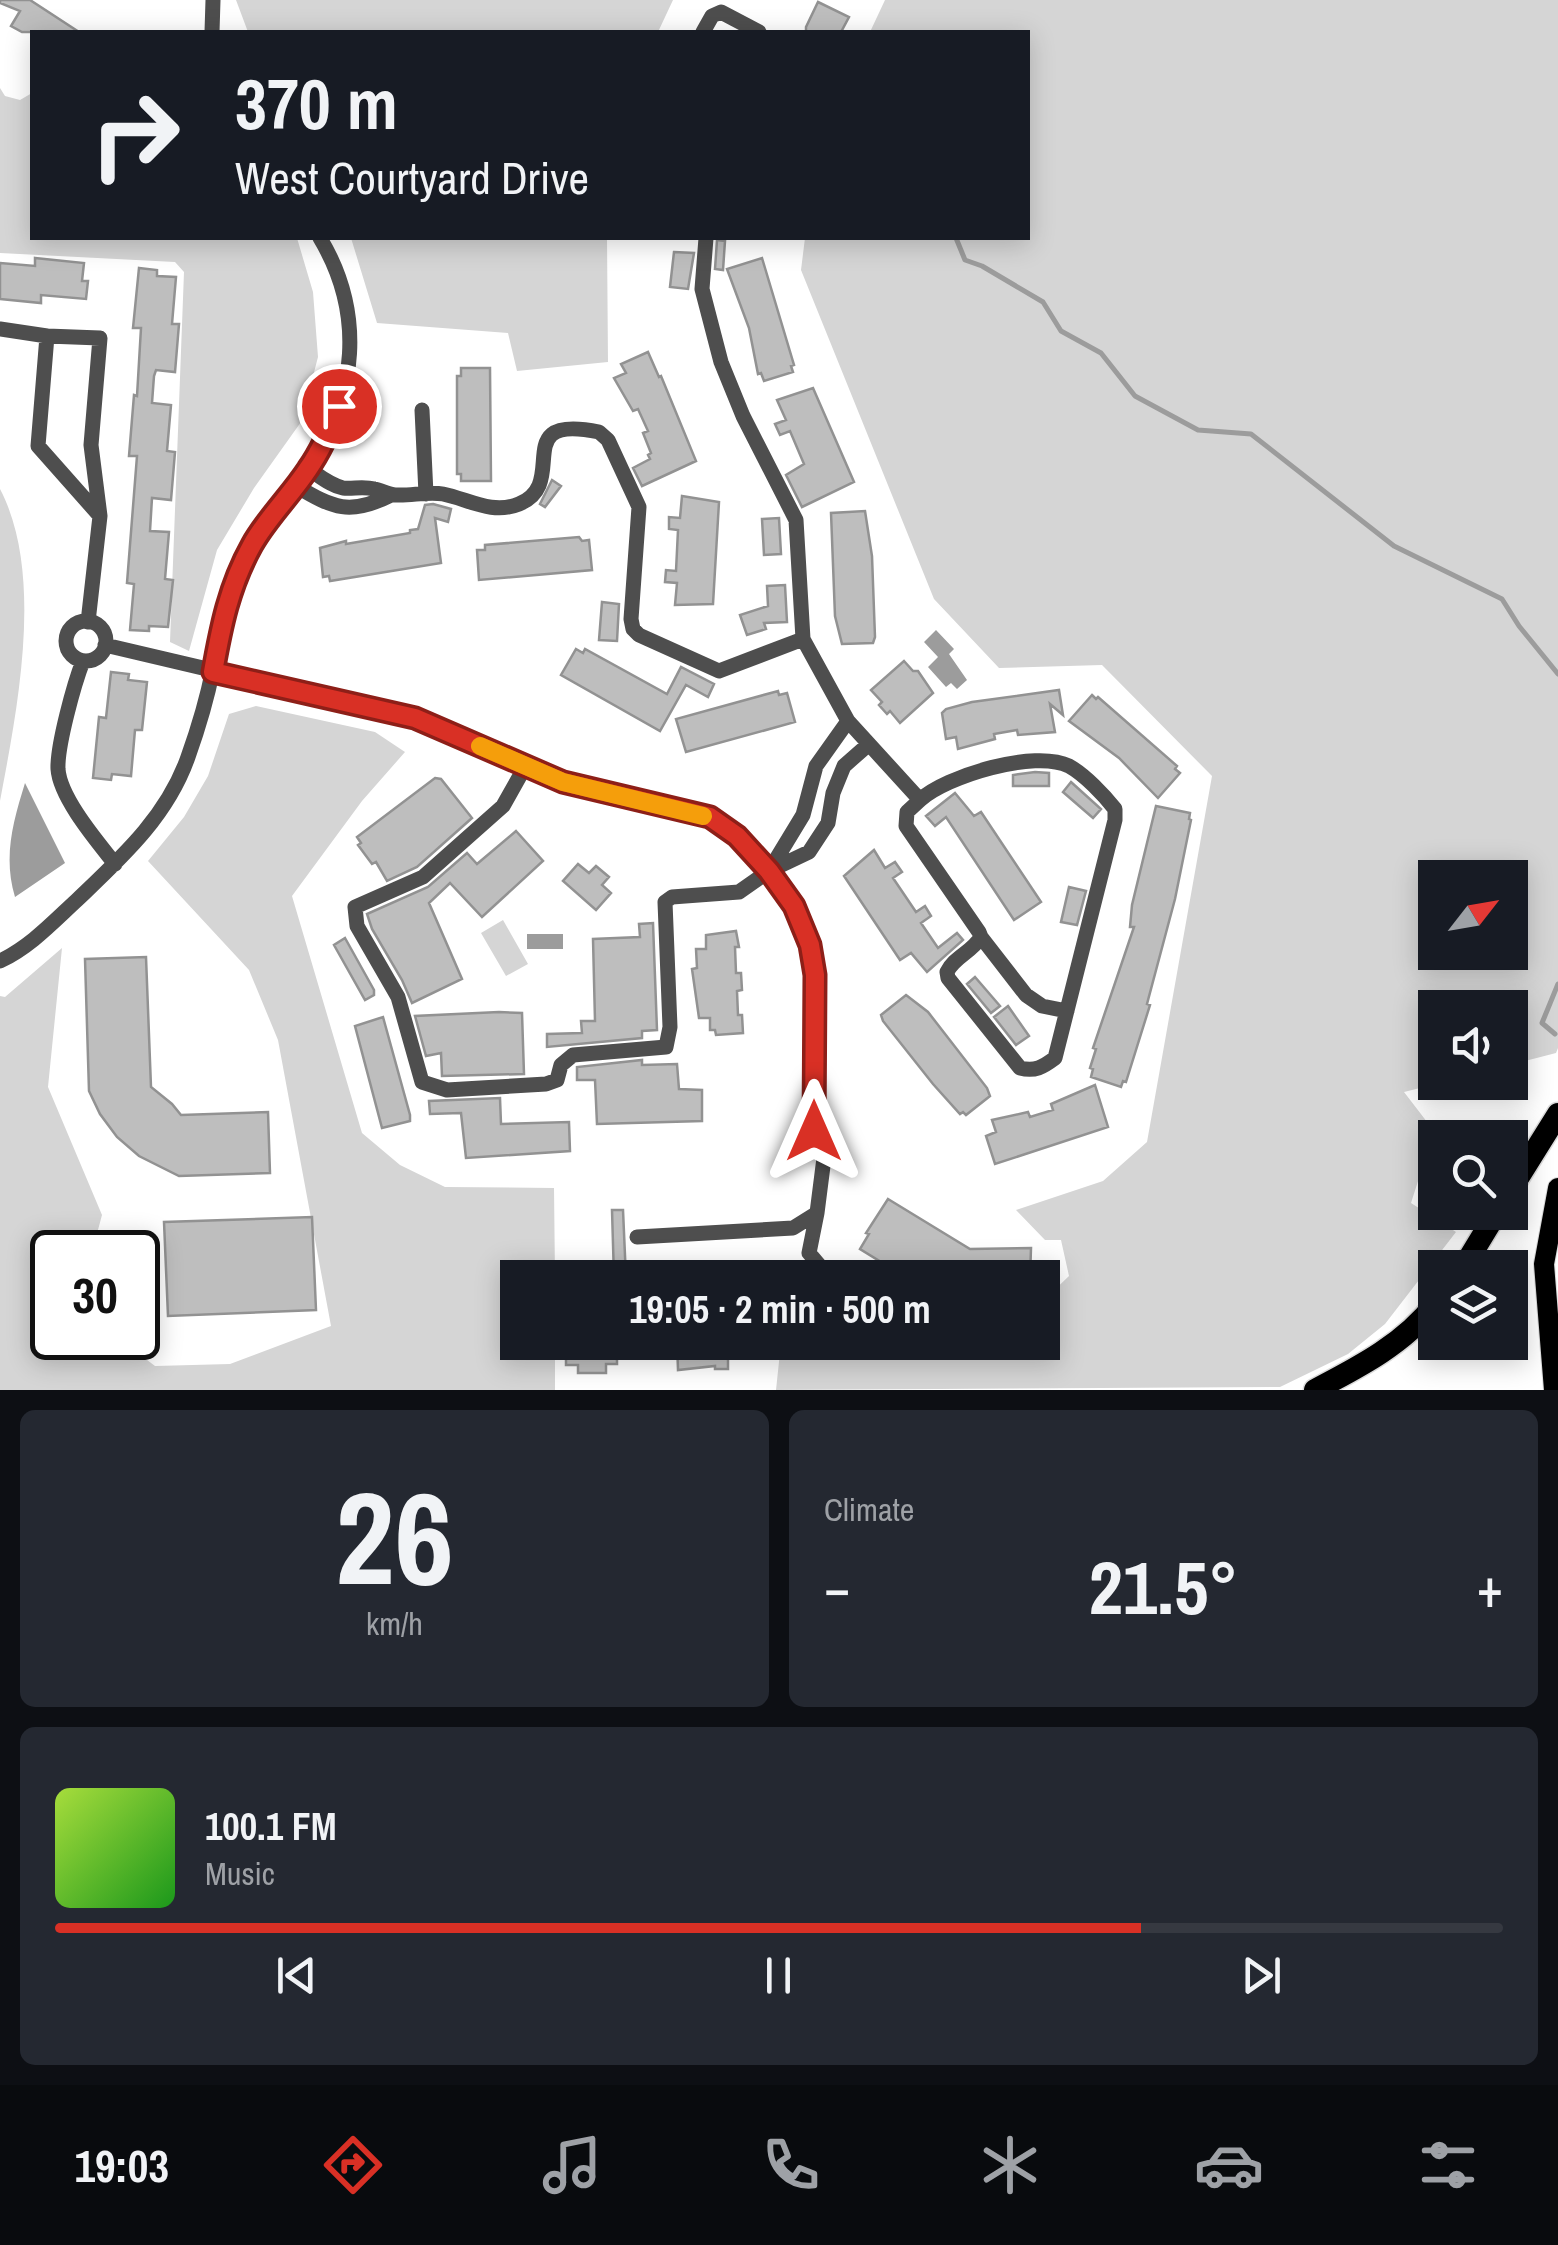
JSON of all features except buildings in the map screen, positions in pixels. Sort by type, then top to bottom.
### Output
[{"type":"highway","points":[[1528,1163],[1558,1114]]},
{"type":"highway","points":[[1315,1390],[1382,1352],[1418,1322]]},
{"type":"main road","points":[[1554,1390],[1544,1264],[1558,1188]]},
{"type":"street","points":[[212,30],[213,0]]},
{"type":"street","points":[[704,30],[712,16],[721,12],[754,30]]},
{"type":"street","points":[[0,962],[38,935],[142,837],[187,760],[213,672],[227,599],[253,543],[309,468],[329,434],[349,377],[349,310],[335,262],[321,240]]},
{"type":"street","points":[[706,240],[702,288],[721,362],[743,416],[796,520],[803,639],[848,721],[920,800]]},
{"type":"street","points":[[0,329],[100,338],[91,445],[100,516],[88,622]]},
{"type":"street","points":[[47,336],[38,446],[100,516]]},
{"type":"street","points":[[422,410],[426,494]]},
{"type":"street","points":[[309,468],[338,487],[373,488],[391,495],[441,494],[487,508],[523,503],[544,474],[543,454],[552,433],[559,429],[600,432],[608,440],[639,507],[633,629],[720,671],[803,639]]},
{"type":"street","points":[[296,486],[338,508],[375,504],[391,495]]},
{"type":"street","points":[[88,622],[102,630],[105,645],[97,658],[82,661],[69,652],[67,636],[73,626],[88,622]]},
{"type":"street","points":[[105,645],[415,718],[563,782],[710,817],[737,836],[794,906],[810,945],[815,975],[814,1131],[824,1158],[809,1253],[815,1260]]},
{"type":"street","points":[[82,661],[73,686],[58,771],[80,820],[115,864]]},
{"type":"street","points":[[769,871],[803,815],[816,766],[848,721]]},
{"type":"street","points":[[526,765],[503,806],[424,877],[355,906],[357,926],[398,997],[422,1082],[447,1090],[546,1084],[556,1080],[561,1065],[573,1055],[666,1047],[670,1027],[665,902],[672,897],[739,892],[769,871],[809,852],[828,822],[832,792],[841,771],[870,744]]},
{"type":"street","points":[[822,758],[841,771]]},
{"type":"street","points":[[981,938],[946,972],[1020,1068],[1030,1071],[1043,1067],[1055,1058],[1067,1011],[1115,820],[1115,809],[1068,765],[1044,762],[982,771],[943,782],[907,812],[906,826],[981,938],[1026,996],[1042,1006],[1067,1011]]},
{"type":"street","points":[[638,1236],[793,1228],[816,1213]]},
{"type":"shaded area","points":[[236,0],[673,0],[659,30],[247,30]]},
{"type":"shaded area","points":[[885,0],[1558,0],[1558,1048],[1556,1053],[1528,1060],[1528,990],[1418,990],[1418,1088],[1404,1092],[1426,1120],[1418,1120],[1418,1181],[1411,1203],[1418,1208],[1418,1230],[1456,1232],[1442,1250],[1418,1250],[1418,1281],[1385,1324],[1348,1354],[1280,1387],[776,1390],[779,1360],[1060,1360],[1060,1285],[1069,1276],[1061,1240],[1045,1240],[1016,1210],[1103,1181],[1147,1142],[1212,776],[1102,665],[999,668],[934,599],[801,270],[805,240],[1030,240],[1030,30],[871,30]]},
{"type":"shaded area","points":[[0,88],[5,96],[20,100],[30,94],[30,240],[298,240],[313,292],[318,357],[301,422],[254,488],[217,550],[189,651],[170,642],[184,272],[175,262],[0,253]]},
{"type":"shaded area","points":[[352,240],[607,240],[608,362],[517,371],[508,333],[377,323]]},
{"type":"shaded area","points":[[0,489],[14,523],[24,602],[19,685],[0,801]]},
{"type":"shaded area","points":[[936,630],[954,649],[949,654],[967,680],[957,689],[951,683],[946,687],[928,667],[938,657],[924,642]]},
{"type":"shaded area","points":[[256,706],[375,732],[405,752],[362,801],[292,896],[362,1133],[400,1165],[445,1187],[554,1188],[555,1260],[500,1260],[500,1360],[555,1360],[555,1390],[0,1390],[0,996],[5,997],[62,948],[48,1087],[102,1215],[98,1230],[30,1230],[30,1360],[147,1360],[155,1366],[230,1364],[331,1326],[278,1040],[249,970],[148,861],[184,817],[208,776],[229,714]]},
{"type":"shaded area","points":[[25,783],[65,863],[15,897],[10,854]]},
{"type":"shaded area","points":[[503,920],[528,964],[506,976],[481,933]]},
{"type":"shaded area","points":[[527,934],[563,934],[563,949],[527,949]]},
{"type":"waterway","points":[[957,240],[965,260],[1043,302],[1061,331],[1101,353],[1135,396],[1198,430],[1251,434],[1394,546],[1502,599],[1558,674]]},
{"type":"waterway","points":[[1555,1034],[1542,1023],[1558,984]]},
{"type":"slow traffic","points":[[480,746],[563,782],[703,816]]},
{"type":"route","points":[[339,406],[329,434],[309,468],[253,543],[227,599],[213,672],[415,718],[563,782],[710,817],[737,836],[794,906],[810,945],[815,975],[814,1131]]}]
